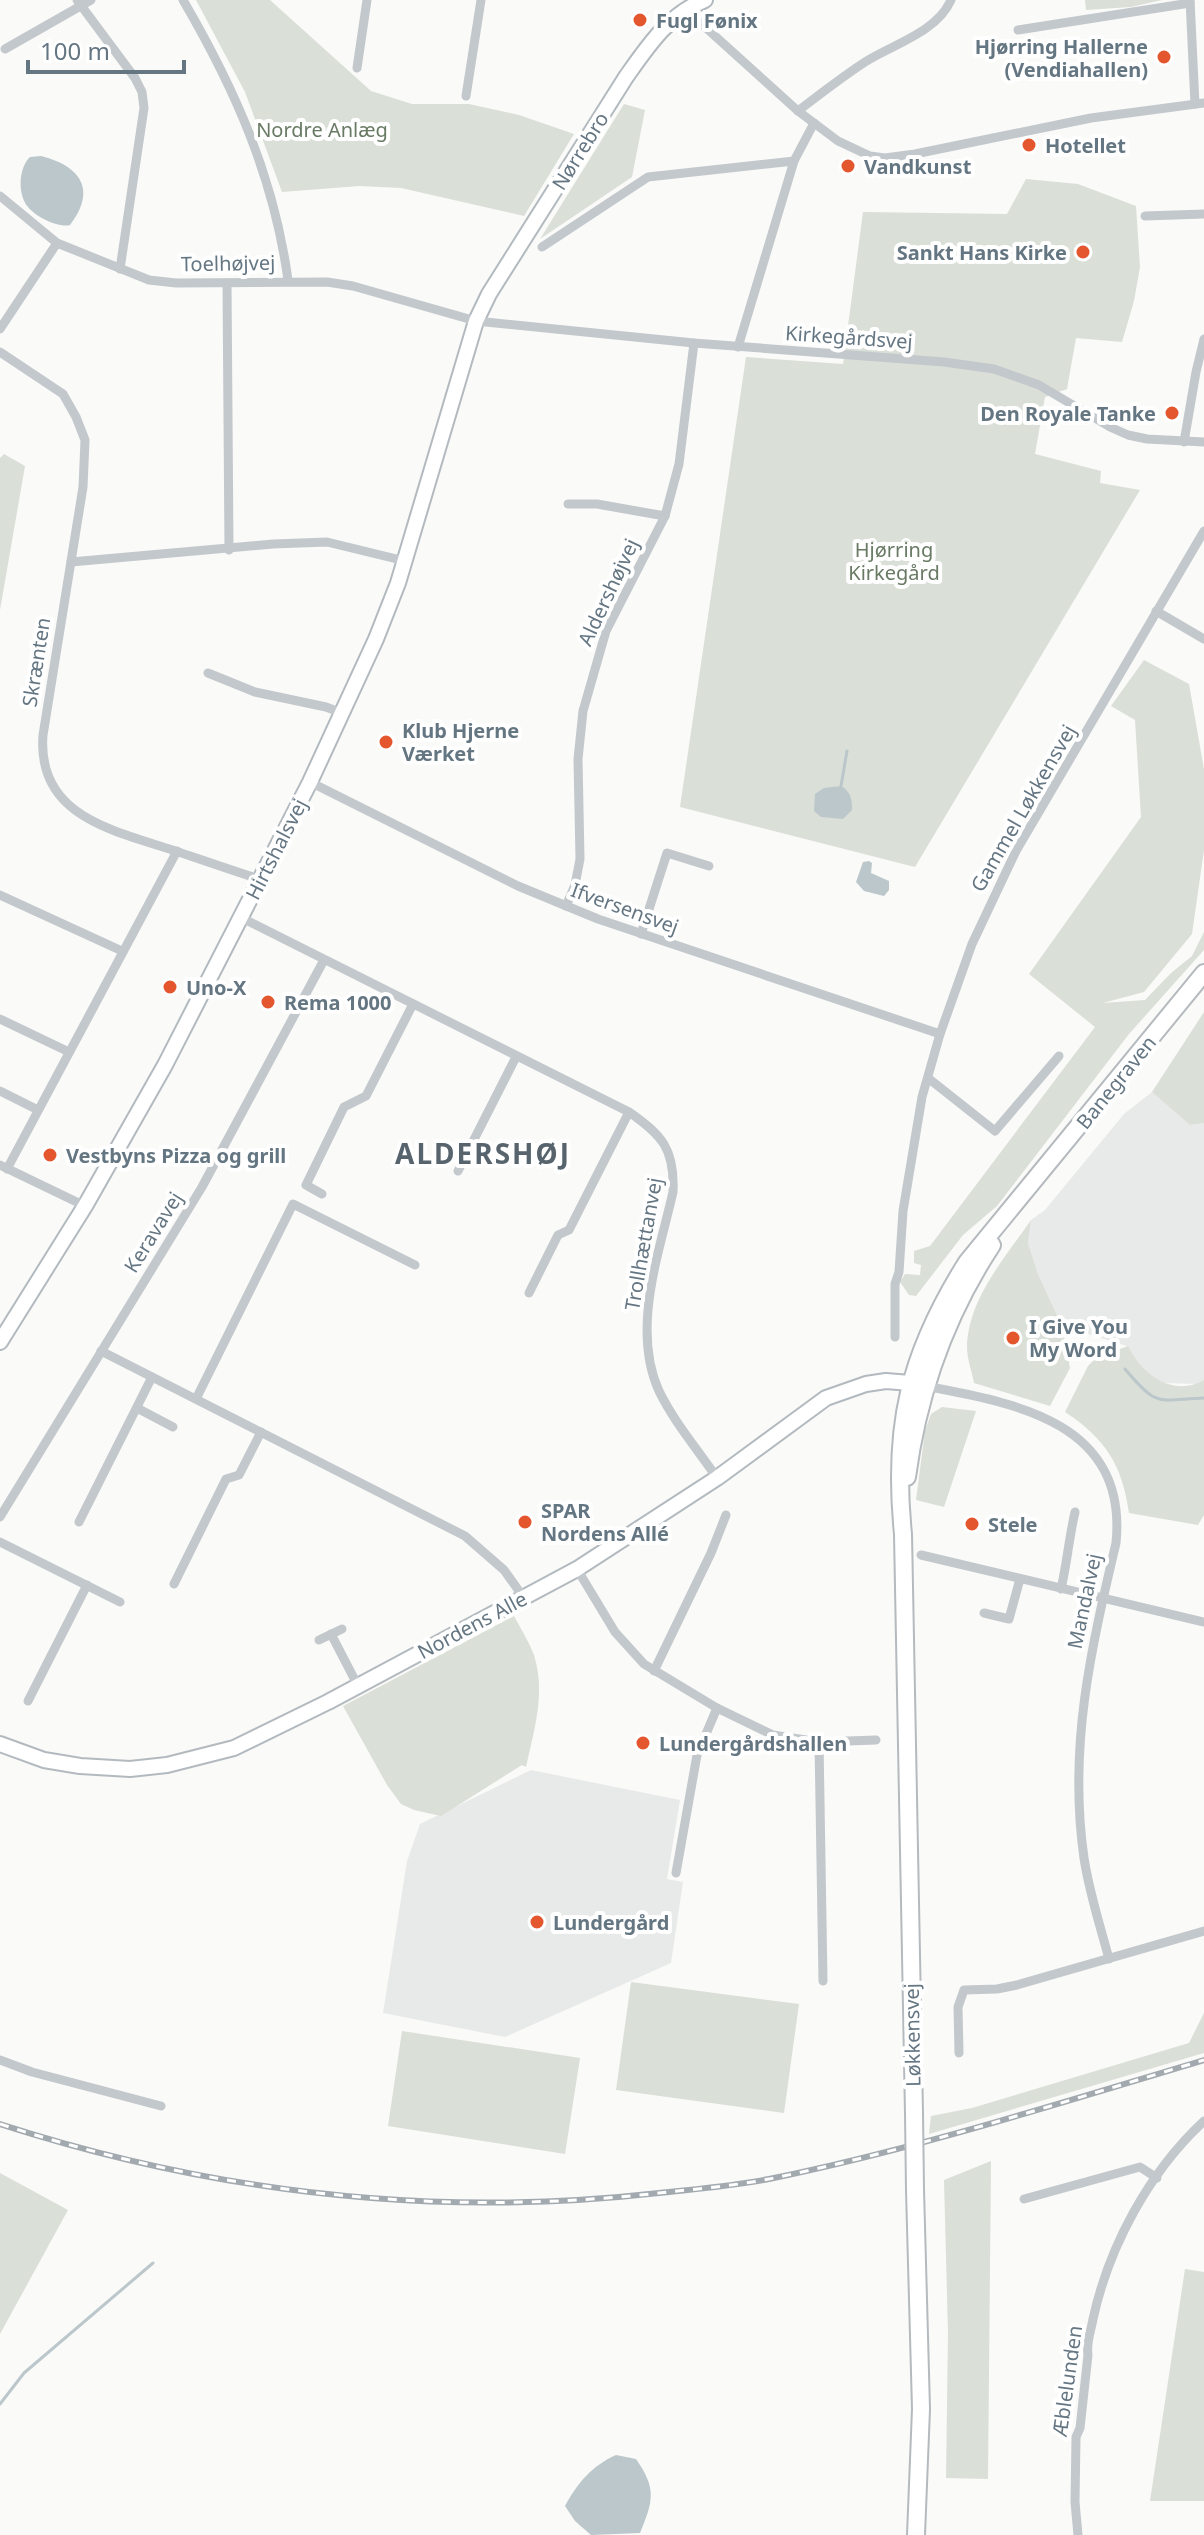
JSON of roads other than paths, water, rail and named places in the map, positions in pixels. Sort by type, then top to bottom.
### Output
[{"type":"main road","name":"Banegraven","points":[[918,1384],[937,1315],[959,1275],[1204,973]]},
{"type":"main road","name":"Løkkensvej","points":[[916,2535],[921,2409],[899,1458],[900,1433],[918,1384]]},
{"type":"street","points":[[183,0],[219,62],[242,110],[270,193],[288,280]]},
{"type":"street","points":[[357,68],[367,0]]},
{"type":"street","points":[[466,96],[481,0]]},
{"type":"street","name":"Nørrebro","points":[[476,321],[489,294],[649,44],[679,4],[705,0]]},
{"type":"street","points":[[798,111],[866,62],[936,22],[951,0]]},
{"type":"street","points":[[679,4],[814,123],[859,153],[885,158],[1091,118],[1200,104],[1190,1],[1018,30]]},
{"type":"street","points":[[5,49],[83,2],[135,78],[142,92],[144,108],[120,269]]},
{"type":"street","points":[[738,347],[794,161],[814,123]]},
{"type":"street","points":[[542,247],[648,177],[794,161]]},
{"type":"street","name":"Toelhøjvej","points":[[0,196],[57,243],[149,280],[227,283],[288,280],[353,286],[476,321]]},
{"type":"street","points":[[1145,216],[1204,214]]},
{"type":"street","points":[[0,329],[57,243]]},
{"type":"street","points":[[227,283],[229,550]]},
{"type":"street","name":"Kirkegårdsvej","points":[[476,321],[994,369],[1039,385],[1128,435],[1204,442]]},
{"type":"street","name":"Hirtshalsvej","points":[[0,1342],[85,1206],[165,1065],[310,782],[376,639],[405,561],[476,321]]},
{"type":"street","points":[[1184,442],[1204,339]]},
{"type":"street","name":"Aldershøjvej","points":[[566,906],[575,885],[580,859],[578,759],[583,711],[606,631],[665,516],[679,464],[694,343]]},
{"type":"street","name":"Skrænten","points":[[0,352],[63,394],[85,440],[83,487],[44,723],[42,745],[46,768],[62,800],[84,818],[111,830],[259,879]]},
{"type":"street","points":[[568,504],[597,504],[665,516]]},
{"type":"street","name":"Gammel Løkkensvej","points":[[895,1337],[895,1284],[899,1272],[903,1211],[913,1144],[940,1034],[972,944],[1010,862],[1204,531]]},
{"type":"street","points":[[71,562],[327,542],[405,561]]},
{"type":"street","points":[[1156,611],[1204,639]]},
{"type":"street","points":[[208,673],[255,692],[342,713]]},
{"type":"street","name":"Ifversensvej","points":[[310,782],[518,886],[566,906],[940,1034]]},
{"type":"street","points":[[85,1206],[3,1167],[38,1110],[177,851]]},
{"type":"street","points":[[641,934],[667,853],[709,866]]},
{"type":"street","points":[[0,895],[122,951]]},
{"type":"street","name":"Trollhættanvej","points":[[240,917],[629,1112],[654,1129],[668,1148],[674,1171],[673,1192],[648,1320],[651,1365],[668,1407],[717,1478]]},
{"type":"street","name":"Keravavej","points":[[0,1517],[202,1187],[324,960]]},
{"type":"street","points":[[322,1194],[306,1185],[344,1107],[366,1096],[413,1004]]},
{"type":"street","points":[[0,1019],[69,1052]]},
{"type":"street","points":[[928,1078],[995,1131],[1059,1056]]},
{"type":"street","points":[[458,1171],[516,1057]]},
{"type":"street","points":[[0,1091],[38,1110]]},
{"type":"street","points":[[529,1293],[558,1235],[569,1230],[629,1112]]},
{"type":"street","points":[[196,1399],[293,1204],[415,1265]]},
{"type":"street","points":[[101,1351],[465,1536],[504,1570],[524,1598]]},
{"type":"street","points":[[79,1522],[152,1377]]},
{"type":"street","name":"Nordens Alle","points":[[0,1744],[44,1760],[130,1769],[167,1765],[234,1748],[358,1686],[577,1569],[717,1478],[826,1398],[886,1381],[918,1384]]},
{"type":"street","name":"Mandalvej","points":[[918,1384],[970,1394],[1038,1415],[1073,1433],[1088,1446],[1110,1481],[1118,1522],[1081,1709],[1077,1785],[1084,1860],[1109,1959]]},
{"type":"street","points":[[137,1408],[173,1427]]},
{"type":"street","points":[[174,1584],[226,1479],[239,1475],[261,1432]]},
{"type":"street","points":[[1061,1589],[1075,1512]]},
{"type":"street","points":[[654,1671],[726,1515]]},
{"type":"street","points":[[0,1542],[120,1602]]},
{"type":"street","points":[[921,1555],[1204,1622]]},
{"type":"street","points":[[577,1569],[615,1632],[644,1664],[717,1708],[773,1735],[819,1742],[876,1740]]},
{"type":"street","points":[[984,1613],[1009,1619],[1020,1579]]},
{"type":"street","points":[[28,1701],[87,1585]]},
{"type":"street","points":[[319,1640],[342,1629]]},
{"type":"street","points":[[331,1634],[358,1686]]},
{"type":"street","points":[[676,1873],[697,1755],[717,1708]]},
{"type":"street","points":[[819,1742],[823,1981]]},
{"type":"street","points":[[959,2053],[958,2007],[964,1990],[1007,1987],[1204,1931]]},
{"type":"street","points":[[0,2060],[32,2072],[161,2106]]},
{"type":"street","name":"Æblelunden","points":[[1078,2535],[1076,2437],[1080,2428],[1087,2348],[1096,2305],[1112,2257],[1127,2225],[1179,2146],[1204,2121]]},
{"type":"street","points":[[1024,2199],[1140,2167],[1157,2178]]},
{"type":"waterway","points":[[841,786],[847,751]]},
{"type":"waterway","points":[[1125,1369],[1145,1390],[1159,1399],[1204,1398]]},
{"type":"waterway","points":[[0,2404],[24,2373],[153,2263]]},
{"type":"railway","points":[[0,2124],[81,2148],[162,2167],[243,2183],[326,2194],[408,2200],[575,2200],[728,2185],[824,2167],[988,2124],[1204,2060]]},
{"type":"place","name":"Fugl Fønix","points":[[640,20]]},
{"type":"place","name":"Hjørring Hallerne (Vendiahallen)","points":[[1164,57]]},
{"type":"place","name":"Hotellet","points":[[1029,145]]},
{"type":"place","name":"Vandkunst","points":[[848,166]]},
{"type":"place","name":"Sankt Hans Kirke","points":[[1083,252]]},
{"type":"place","name":"Den Royale Tanke","points":[[1172,413]]},
{"type":"place","name":"Klub Hjerne Værket","points":[[386,742]]},
{"type":"place","name":"Uno-X","points":[[170,987]]},
{"type":"place","name":"Rema 1000","points":[[268,1002]]},
{"type":"place","name":"Vestbyns Pizza og grill","points":[[50,1155]]},
{"type":"place","name":"I Give You My Word","points":[[1013,1338]]},
{"type":"place","name":"SPAR Nordens Allé","points":[[525,1522]]},
{"type":"place","name":"Stele","points":[[972,1524]]},
{"type":"place","name":"Lundergårdshallen","points":[[643,1743]]},
{"type":"place","name":"Lundergård","points":[[537,1922]]},
{"type":"district","name":"ALDERSHØJ","points":[[483,1153]]},
{"type":"park label","name":"Nordre Anlæg","points":[[322,129]]},
{"type":"park label","name":"Hjørring Kirkegård","points":[[894,560]]}]
